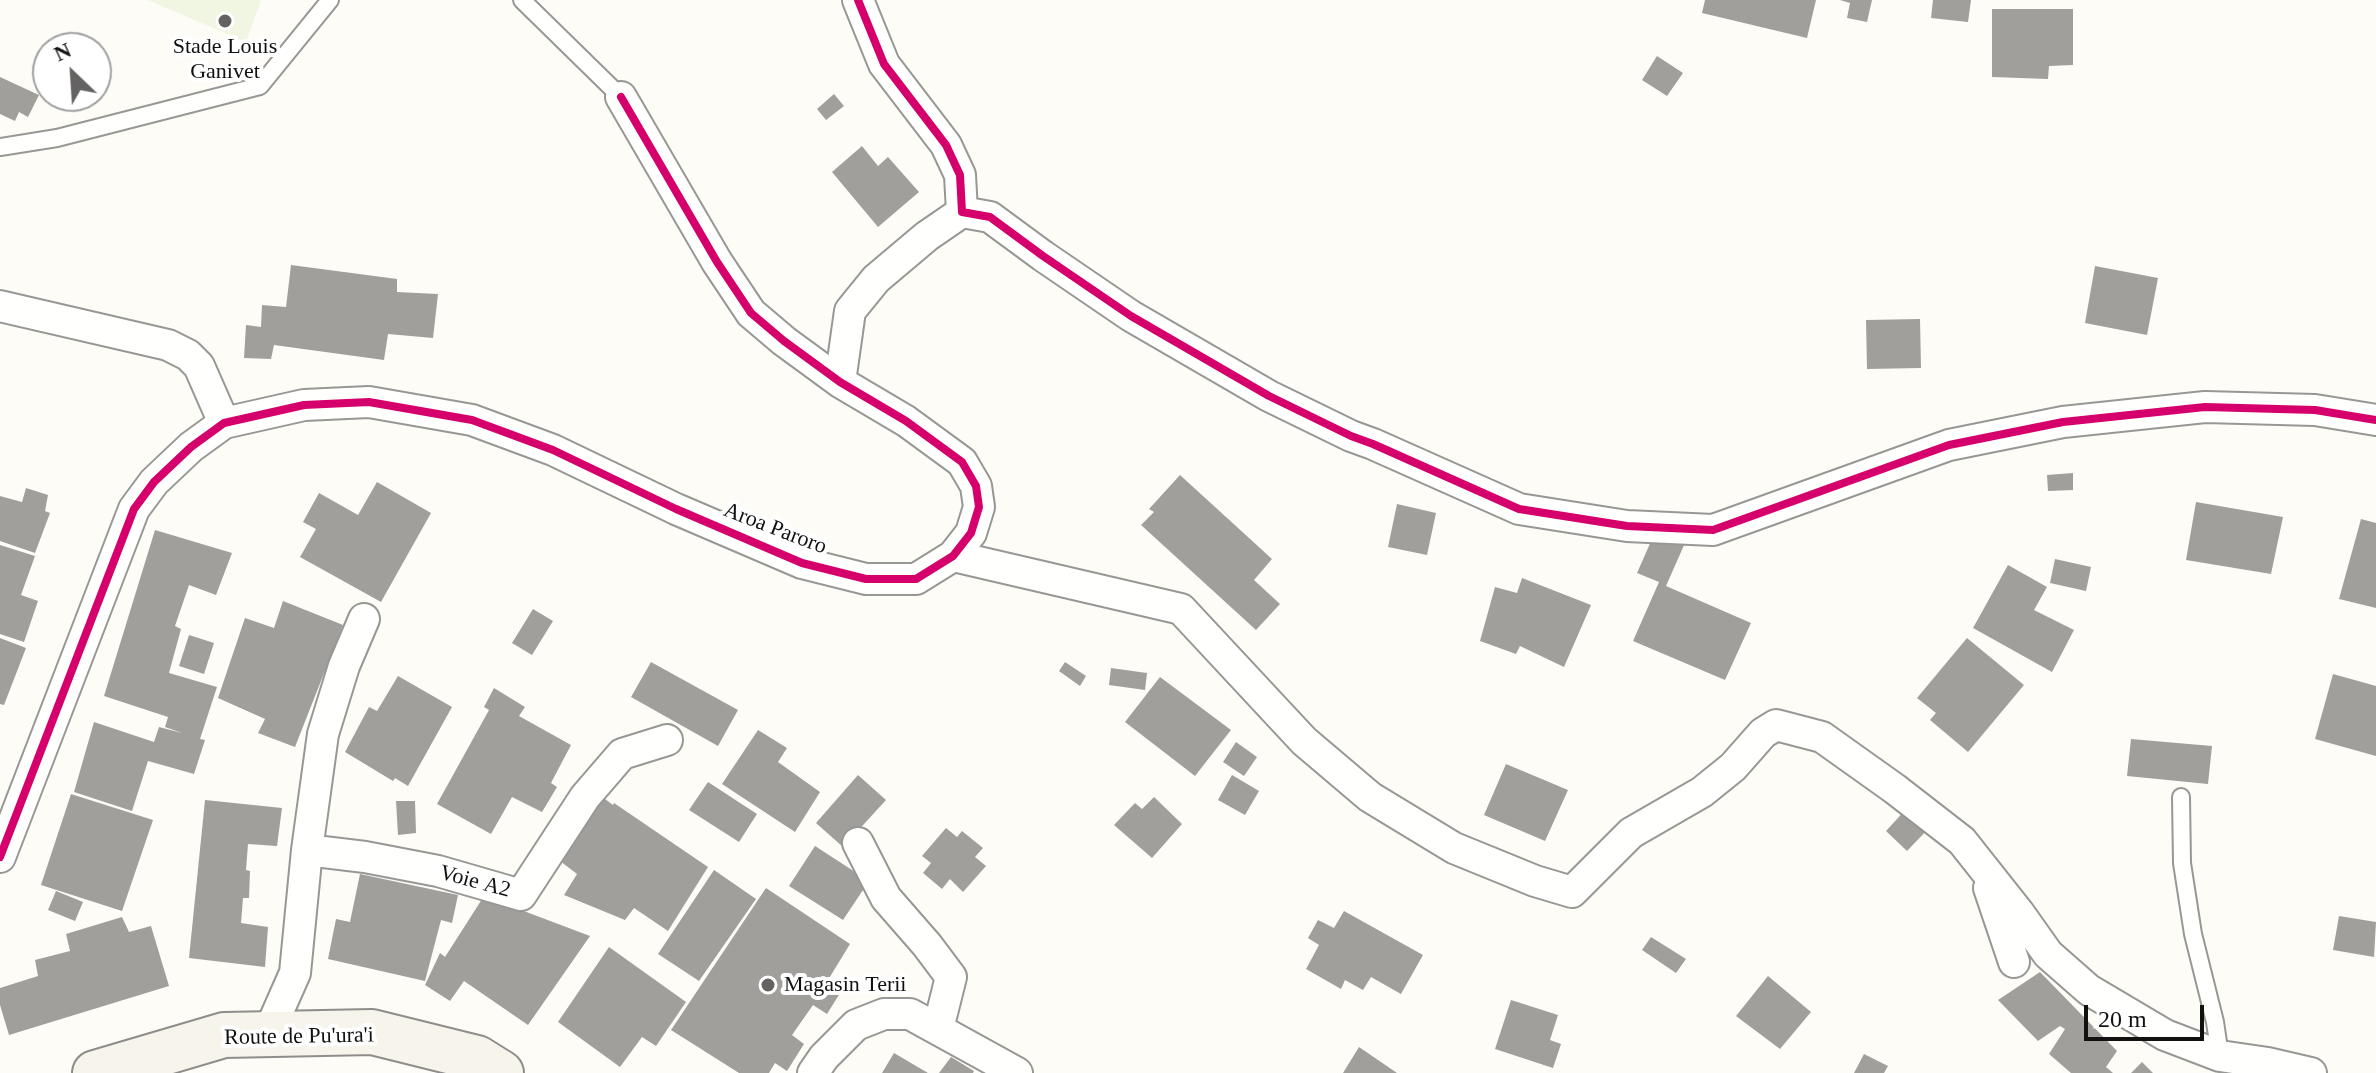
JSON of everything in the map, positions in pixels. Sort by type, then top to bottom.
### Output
[{"type":"main road","name":"Route de Pu'ura'i","points":[[95,1073],[224,1035],[372,1032],[477,1058],[501,1073]]},
{"type":"street","points":[[858,0],[884,64],[946,145],[960,175],[962,212]]},
{"type":"street","name":"Aroa Paroro","points":[[224,423],[304,405],[369,402],[472,420],[553,450],[676,509],[802,563],[866,579],[916,579],[953,556],[971,533],[979,507],[976,486],[962,462],[906,421],[840,382],[751,313],[709,250],[621,97]]},
{"type":"street","points":[[840,382],[850,311],[876,279],[927,236],[962,212],[990,217],[1131,316],[1269,396],[1351,436],[1519,509],[1627,526],[1713,530],[1949,445],[2063,422],[2205,407],[2315,410],[2376,420]]},
{"type":"street","points":[[0,306],[168,345],[188,355],[199,366],[224,423],[191,447],[154,482],[134,509],[0,857]]},
{"type":"street","points":[[953,556],[1181,609],[1304,741],[1370,797],[1454,848],[1535,881],[1572,892],[1631,833],[1702,792],[1733,767],[1763,733],[1776,725],[1822,737],[1962,841],[2048,954],[2089,990],[2165,1035],[2220,1056],[2311,1073]]},
{"type":"street","points":[[268,1034],[295,973],[323,734],[344,666],[364,619]]},
{"type":"street","name":"Voie A2","points":[[307,850],[438,871],[521,895],[585,797],[622,754],[667,740]]},
{"type":"street","points":[[1962,841],[1992,893],[2014,962]]},
{"type":"street","points":[[858,843],[886,898],[951,977],[938,1029]]},
{"type":"street","points":[[813,1073],[824,1057],[856,1025],[884,1014],[910,1014],[1017,1073]]},
{"type":"lane","points":[[0,147],[57,138],[260,86],[330,0]]},
{"type":"lane","name":"Aroa Paroro","points":[[522,0],[621,97]]},
{"type":"lane","points":[[2181,797],[2182,863],[2193,934],[2215,1022],[2220,1056]]},
{"type":"green space","name":"Stade Louis Ganivet","points":[[148,0],[261,0],[246,42]]},
{"type":"building","points":[[1705,0],[1816,0],[1807,38],[1702,13]]},
{"type":"building","points":[[1840,0],[1872,0],[1867,22],[1847,18],[1850,3]]},
{"type":"building","points":[[1933,0],[1971,0],[1968,22],[1931,18]]},
{"type":"building","points":[[1992,9],[2073,9],[2073,65],[2049,66],[2048,79],[1992,77]]},
{"type":"building","points":[[1657,56],[1683,73],[1667,96],[1642,80]]},
{"type":"building","points":[[0,77],[32,92],[32,109],[28,117],[19,112],[15,121],[0,114]]},
{"type":"building","points":[[834,94],[844,106],[826,120],[817,109]]},
{"type":"building","points":[[862,146],[878,166],[888,157],[919,192],[878,227],[832,172]]},
{"type":"building","points":[[291,265],[397,279],[397,292],[438,294],[433,338],[388,334],[384,360],[274,345],[271,359],[244,358],[246,325],[261,327],[262,305],[286,307]]},
{"type":"building","points":[[2095,266],[2158,278],[2147,335],[2085,323]]},
{"type":"building","points":[[1920,319],[1921,368],[1867,369],[1866,320]]},
{"type":"building","points":[[2073,473],[2073,490],[2048,491],[2047,475]]},
{"type":"building","points":[[1180,475],[1272,559],[1254,580],[1280,604],[1256,630],[1141,525],[1154,512],[1149,509]]},
{"type":"building","points":[[377,482],[431,513],[381,602],[300,557],[316,529],[303,522],[319,493],[358,515]]},
{"type":"building","points":[[26,488],[48,495],[45,511],[50,513],[35,553],[0,541],[0,496],[22,502]]},
{"type":"building","points":[[2196,502],[2283,517],[2271,574],[2186,560]]},
{"type":"building","points":[[1397,504],[1436,513],[1427,555],[1388,547]]},
{"type":"building","points":[[2361,519],[2376,523],[2376,608],[2339,599]]},
{"type":"building","points":[[155,530],[232,553],[216,595],[189,585],[175,626],[181,629],[169,673],[217,687],[200,739],[205,740],[194,774],[148,761],[132,811],[74,792],[94,722],[154,742],[159,727],[182,733],[165,727],[168,717],[104,696]]},
{"type":"building","points":[[1652,539],[1685,543],[1666,586],[1751,623],[1725,680],[1633,641],[1659,582],[1637,573]]},
{"type":"building","points":[[0,545],[35,556],[21,595],[38,601],[24,642],[0,634]]},
{"type":"building","points":[[2055,559],[2091,567],[2086,591],[2050,583]]},
{"type":"building","points":[[2008,565],[2047,587],[2034,610],[2074,630],[2052,672],[1973,628]]},
{"type":"building","points":[[1522,578],[1591,605],[1564,667],[1520,646],[1516,654],[1480,641],[1495,587],[1517,593]]},
{"type":"building","points":[[283,601],[343,625],[295,747],[258,733],[265,719],[218,698],[245,618],[274,628]]},
{"type":"building","points":[[533,609],[553,621],[532,655],[512,643]]},
{"type":"building","points":[[189,635],[214,643],[204,674],[179,666]]},
{"type":"building","points":[[0,638],[26,648],[4,705],[0,704]]},
{"type":"building","points":[[1967,638],[2024,685],[1968,752],[1930,720],[1936,713],[1917,698]]},
{"type":"building","points":[[651,662],[738,710],[718,746],[631,697]]},
{"type":"building","points":[[1065,662],[1086,676],[1080,686],[1059,671]]},
{"type":"building","points":[[1111,668],[1147,673],[1145,690],[1109,685]]},
{"type":"building","points":[[2333,674],[2376,686],[2376,756],[2315,739]]},
{"type":"building","points":[[398,676],[452,707],[408,786],[395,778],[393,781],[345,752],[369,707],[377,711]]},
{"type":"building","points":[[1160,677],[1231,730],[1195,776],[1125,722]]},
{"type":"building","points":[[494,688],[525,707],[519,716],[571,745],[551,783],[557,787],[542,812],[512,797],[491,834],[437,804],[489,710],[484,707]]},
{"type":"building","points":[[758,730],[787,748],[778,762],[820,792],[795,832],[722,784]]},
{"type":"building","points":[[2131,739],[2212,746],[2208,784],[2127,776]]},
{"type":"building","points":[[1236,742],[1257,757],[1244,776],[1223,762]]},
{"type":"building","points":[[1506,764],[1568,790],[1545,841],[1484,815]]},
{"type":"building","points":[[858,775],[886,800],[843,847],[816,823]]},
{"type":"building","points":[[1232,775],[1259,791],[1245,815],[1218,800]]},
{"type":"building","points":[[708,782],[757,814],[739,842],[689,810]]},
{"type":"building","points":[[71,794],[153,820],[122,911],[41,885]]},
{"type":"building","points":[[601,796],[708,867],[668,931],[634,908],[625,920],[564,895],[577,874],[560,861]]},
{"type":"building","points":[[1154,797],[1182,824],[1152,858],[1114,825],[1135,803],[1142,809]]},
{"type":"building","points":[[205,800],[282,808],[277,846],[248,844],[246,870],[250,871],[249,898],[243,898],[241,923],[268,927],[265,967],[189,958]]},
{"type":"building","points":[[396,801],[415,801],[416,833],[398,835]]},
{"type":"building","points":[[1908,807],[1930,827],[1907,851],[1886,831]]},
{"type":"building","points":[[946,828],[957,837],[962,831],[983,848],[975,857],[986,866],[963,892],[950,879],[942,889],[923,873],[931,863],[922,856]]},
{"type":"building","points":[[815,846],[869,881],[843,920],[789,886]]},
{"type":"building","points":[[714,870],[756,899],[699,981],[658,954]]},
{"type":"building","points":[[360,874],[458,895],[452,923],[441,920],[425,981],[328,959],[336,919],[350,922]]},
{"type":"building","name":"Magasin Terii","points":[[766,888],[850,944],[828,980],[842,990],[827,1014],[813,1005],[792,1035],[804,1044],[787,1071],[775,1063],[769,1073],[739,1073],[671,1030]]},
{"type":"building","points":[[56,891],[83,902],[75,921],[48,910]]},
{"type":"building","points":[[484,896],[590,936],[528,1025],[464,981],[450,1001],[425,985],[440,953],[445,957]]},
{"type":"building","points":[[1344,911],[1423,955],[1401,994],[1371,977],[1363,990],[1345,980],[1341,989],[1306,969],[1319,945],[1308,938],[1318,920],[1334,928]]},
{"type":"building","points":[[2339,916],[2376,922],[2374,957],[2333,950]]},
{"type":"building","points":[[122,917],[129,932],[151,926],[169,986],[9,1035],[0,1005],[0,988],[38,976],[35,960],[70,951],[66,934]]},
{"type":"building","points":[[1651,937],[1686,959],[1676,973],[1642,950]]},
{"type":"building","points":[[609,947],[686,1002],[656,1046],[642,1037],[620,1067],[558,1022]]},
{"type":"building","points":[[2040,972],[2117,1051],[2106,1067],[2113,1073],[2071,1073],[2049,1054],[2065,1029],[2060,1026],[2038,1041],[1998,1000]]},
{"type":"building","points":[[1768,976],[1811,1012],[1780,1049],[1736,1016]]},
{"type":"building","points":[[1511,1000],[1558,1015],[1550,1040],[1561,1044],[1553,1068],[1495,1049]]},
{"type":"building","points":[[1359,1047],[1397,1073],[1343,1073]]},
{"type":"building","points":[[894,1053],[928,1073],[882,1073]]},
{"type":"building","points":[[1864,1054],[1888,1066],[1884,1073],[1854,1073]]},
{"type":"building","points":[[951,1057],[974,1071],[973,1073],[939,1073]]},
{"type":"building","points":[[2142,1062],[2153,1073],[2131,1073]]},
{"type":"cycle path","points":[[858,0],[884,64],[946,145],[960,175],[962,212],[990,217],[1131,316],[1269,396],[1351,436],[1519,509],[1627,526],[1713,530],[1949,445],[2063,422],[2205,407],[2315,410],[2376,420]]},
{"type":"cycle path","points":[[0,857],[134,509],[154,482],[191,447],[224,423],[304,405],[369,402],[472,420],[553,450],[676,509],[802,563],[866,579],[916,579],[953,556],[971,533],[979,507],[976,486],[962,462],[906,421],[840,382],[751,313],[717,262],[621,97]]},
{"type":"place","name":"Stade Louis Ganivet","points":[[225,21]]},
{"type":"place","name":"Magasin Terii","points":[[768,985]]}]
